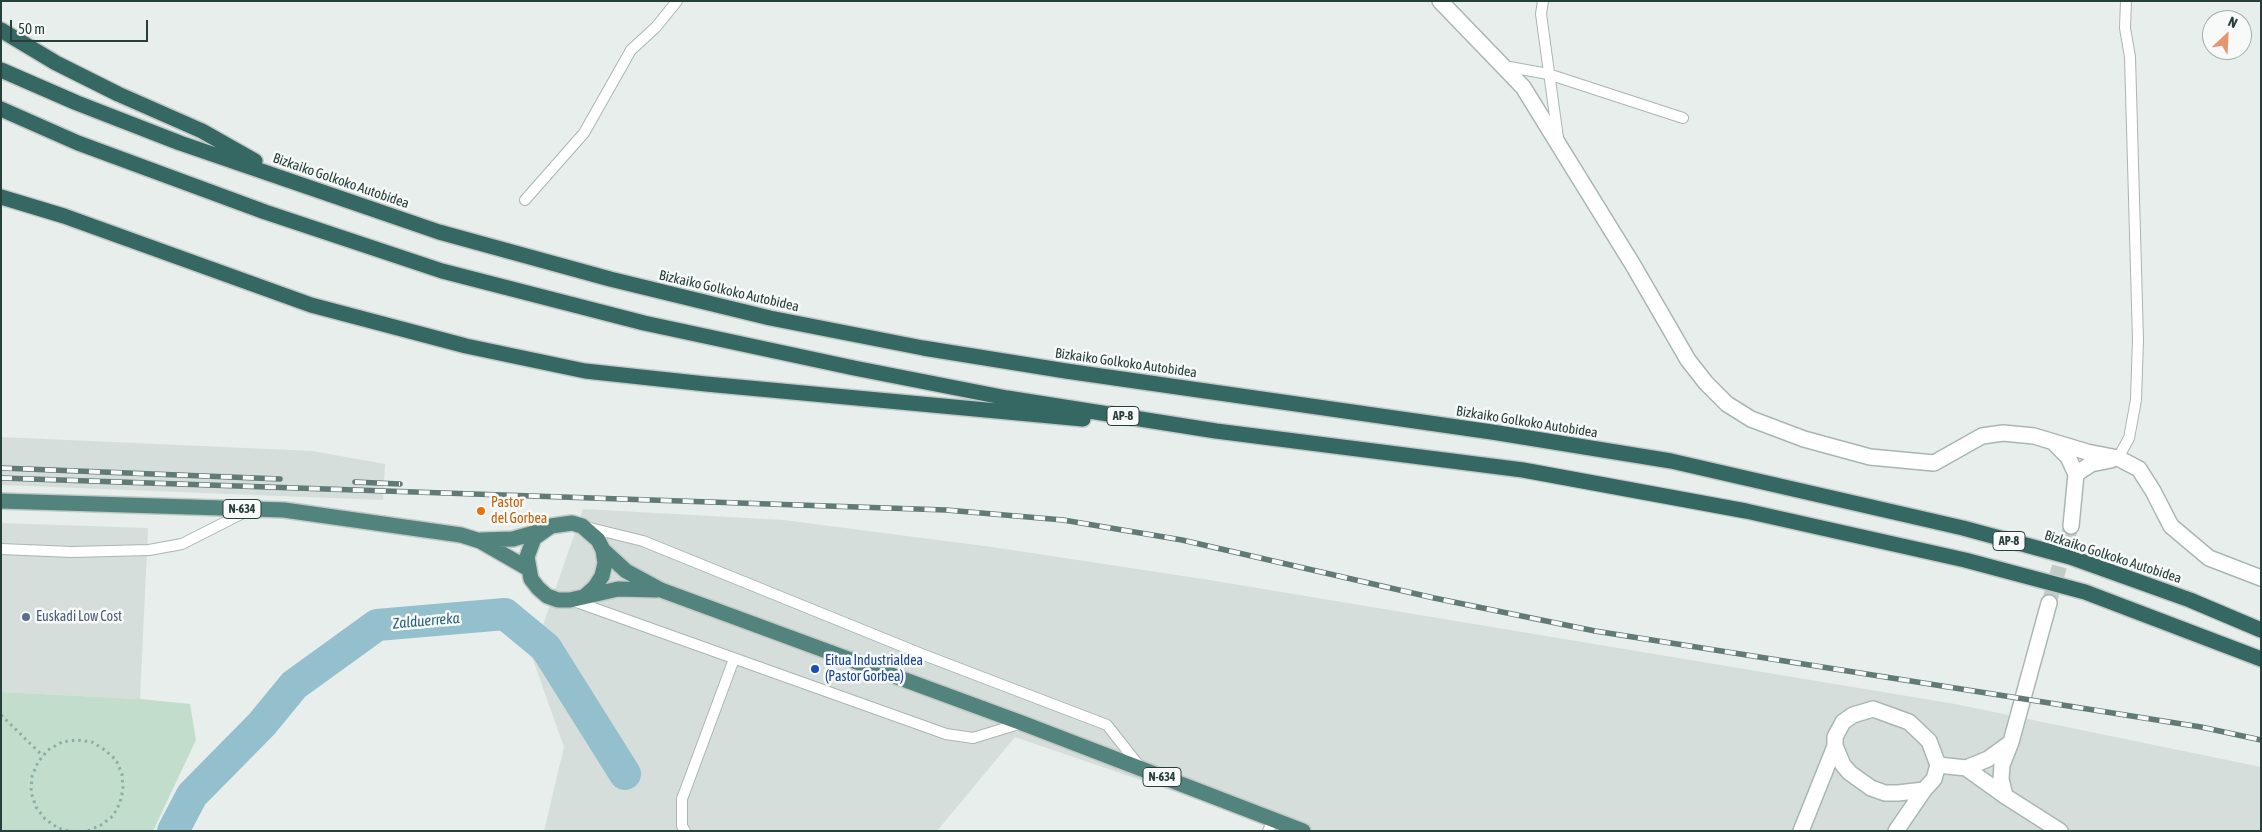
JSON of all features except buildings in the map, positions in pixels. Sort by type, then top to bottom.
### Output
[{"type":"highway","points":[[1,30],[56,63],[118,94],[202,131],[287,179]]},
{"type":"highway","name":"Bizkaiko Golkoko Autobidea","points":[[1,70],[77,103],[180,143],[439,232],[610,280],[770,318],[923,348],[1066,371],[1492,432],[1671,461],[1963,528],[2070,557],[2190,600],[2261,630]]},
{"type":"highway","name":"AP-8","points":[[1,109],[78,142],[265,212],[442,271],[644,323],[854,368],[1007,398],[1216,431],[1523,470],[1746,511],[1964,560],[2085,592],[2261,660]]},
{"type":"highway","points":[[1,196],[64,216],[310,305],[466,346],[584,371],[799,393],[1216,431]]},
{"type":"highway","name":"N-634","points":[[1,501],[284,510],[390,524],[461,535],[480,540],[527,568],[531,579],[538,588],[547,596],[558,600],[570,600],[618,589],[661,590]]},
{"type":"highway","name":"N-634","points":[[480,540],[513,539],[561,523],[582,526],[598,540],[603,550],[626,571],[661,590],[1141,769],[1270,825],[1303,831]]},
{"type":"highway","points":[[527,568],[529,547],[541,531]]},
{"type":"highway","points":[[585,596],[595,587],[602,576],[603,550]]},
{"type":"street","points":[[1440,1],[1523,88],[1633,265],[1688,360],[1706,383],[1727,404],[1751,419],[1804,439],[1870,457],[1934,463],[1982,436],[2003,433],[2034,436],[2087,452],[2118,458],[2139,469],[2171,526],[2209,558],[2261,578]]},
{"type":"street","points":[[2054,442],[2068,457],[2076,474],[2071,526]]},
{"type":"street","points":[[2076,474],[2091,464],[2118,458]]},
{"type":"street","points":[[2005,796],[2001,779],[2002,765],[2011,742],[2049,603]]},
{"type":"street","points":[[1801,831],[1835,746],[1835,737],[1843,722],[1853,715],[1873,709],[1909,722],[1929,741],[1938,765],[1934,779],[1924,790],[1896,831]]},
{"type":"street","points":[[1938,765],[1966,768],[1988,759],[2011,742]]},
{"type":"street","points":[[1835,746],[1843,765],[1850,773],[1871,788],[1885,793],[1898,794],[1924,790]]},
{"type":"street","points":[[1966,768],[2005,796],[2060,831]]},
{"type":"lane","points":[[525,200],[584,133],[631,50],[656,27],[678,1]]},
{"type":"lane","points":[[1542,1],[1541,14],[1558,142]]},
{"type":"lane","points":[[2118,458],[2130,438],[2136,400],[2138,340],[2130,57],[2125,28],[2126,1]]},
{"type":"lane","points":[[1503,66],[1548,74],[1683,118]]},
{"type":"lane","points":[[1,549],[72,552],[149,550],[182,544],[251,509]]},
{"type":"lane","points":[[582,526],[642,541],[924,655],[1107,725],[1141,769]]},
{"type":"lane","points":[[570,600],[946,734],[973,738],[1022,724]]},
{"type":"lane","points":[[685,831],[682,826],[682,799],[734,659]]},
{"type":"path","points":[[1,715],[43,756]]},
{"type":"path","points":[[68,831],[57,829],[45,819],[36,807],[31,792],[32,776],[38,762],[48,750],[62,742],[77,740],[92,742],[106,750],[116,760],[122,774],[123,789],[120,803],[113,816],[101,825],[88,831]]},
{"type":"shaded area","points":[[1,437],[312,451],[385,464],[383,500],[1,485]]},
{"type":"shaded area","points":[[583,509],[783,520],[992,547],[1203,579],[1955,704],[2261,767],[2261,831],[1282,831],[1251,818],[1015,737],[937,831],[544,831],[564,747],[532,657]]},
{"type":"shaded area","points":[[1,523],[148,528],[140,699],[1,692]]},
{"type":"green space","points":[[1,692],[140,699],[190,704],[196,740],[153,831],[1,831]]},
{"type":"waterway","name":"Zalduerreka","points":[[173,831],[192,795],[262,724],[294,685],[377,625],[505,614],[546,648],[625,774]]},
{"type":"tunnel","points":[[2049,603],[2071,526]]},
{"type":"railway","points":[[1,468],[280,479]]},
{"type":"railway","points":[[1,478],[946,510],[1063,520],[1182,540],[1434,598],[1595,631],[2201,727],[2261,740]]},
{"type":"railway","points":[[355,482],[400,484]]},
{"type":"place","name":"Pastor del Gorbea","points":[[481,511]]},
{"type":"place","name":"Euskadi Low Cost","points":[[26,617]]},
{"type":"place","name":"Eitua Industrialdea (Pastor Gorbea)","points":[[815,669]]}]
